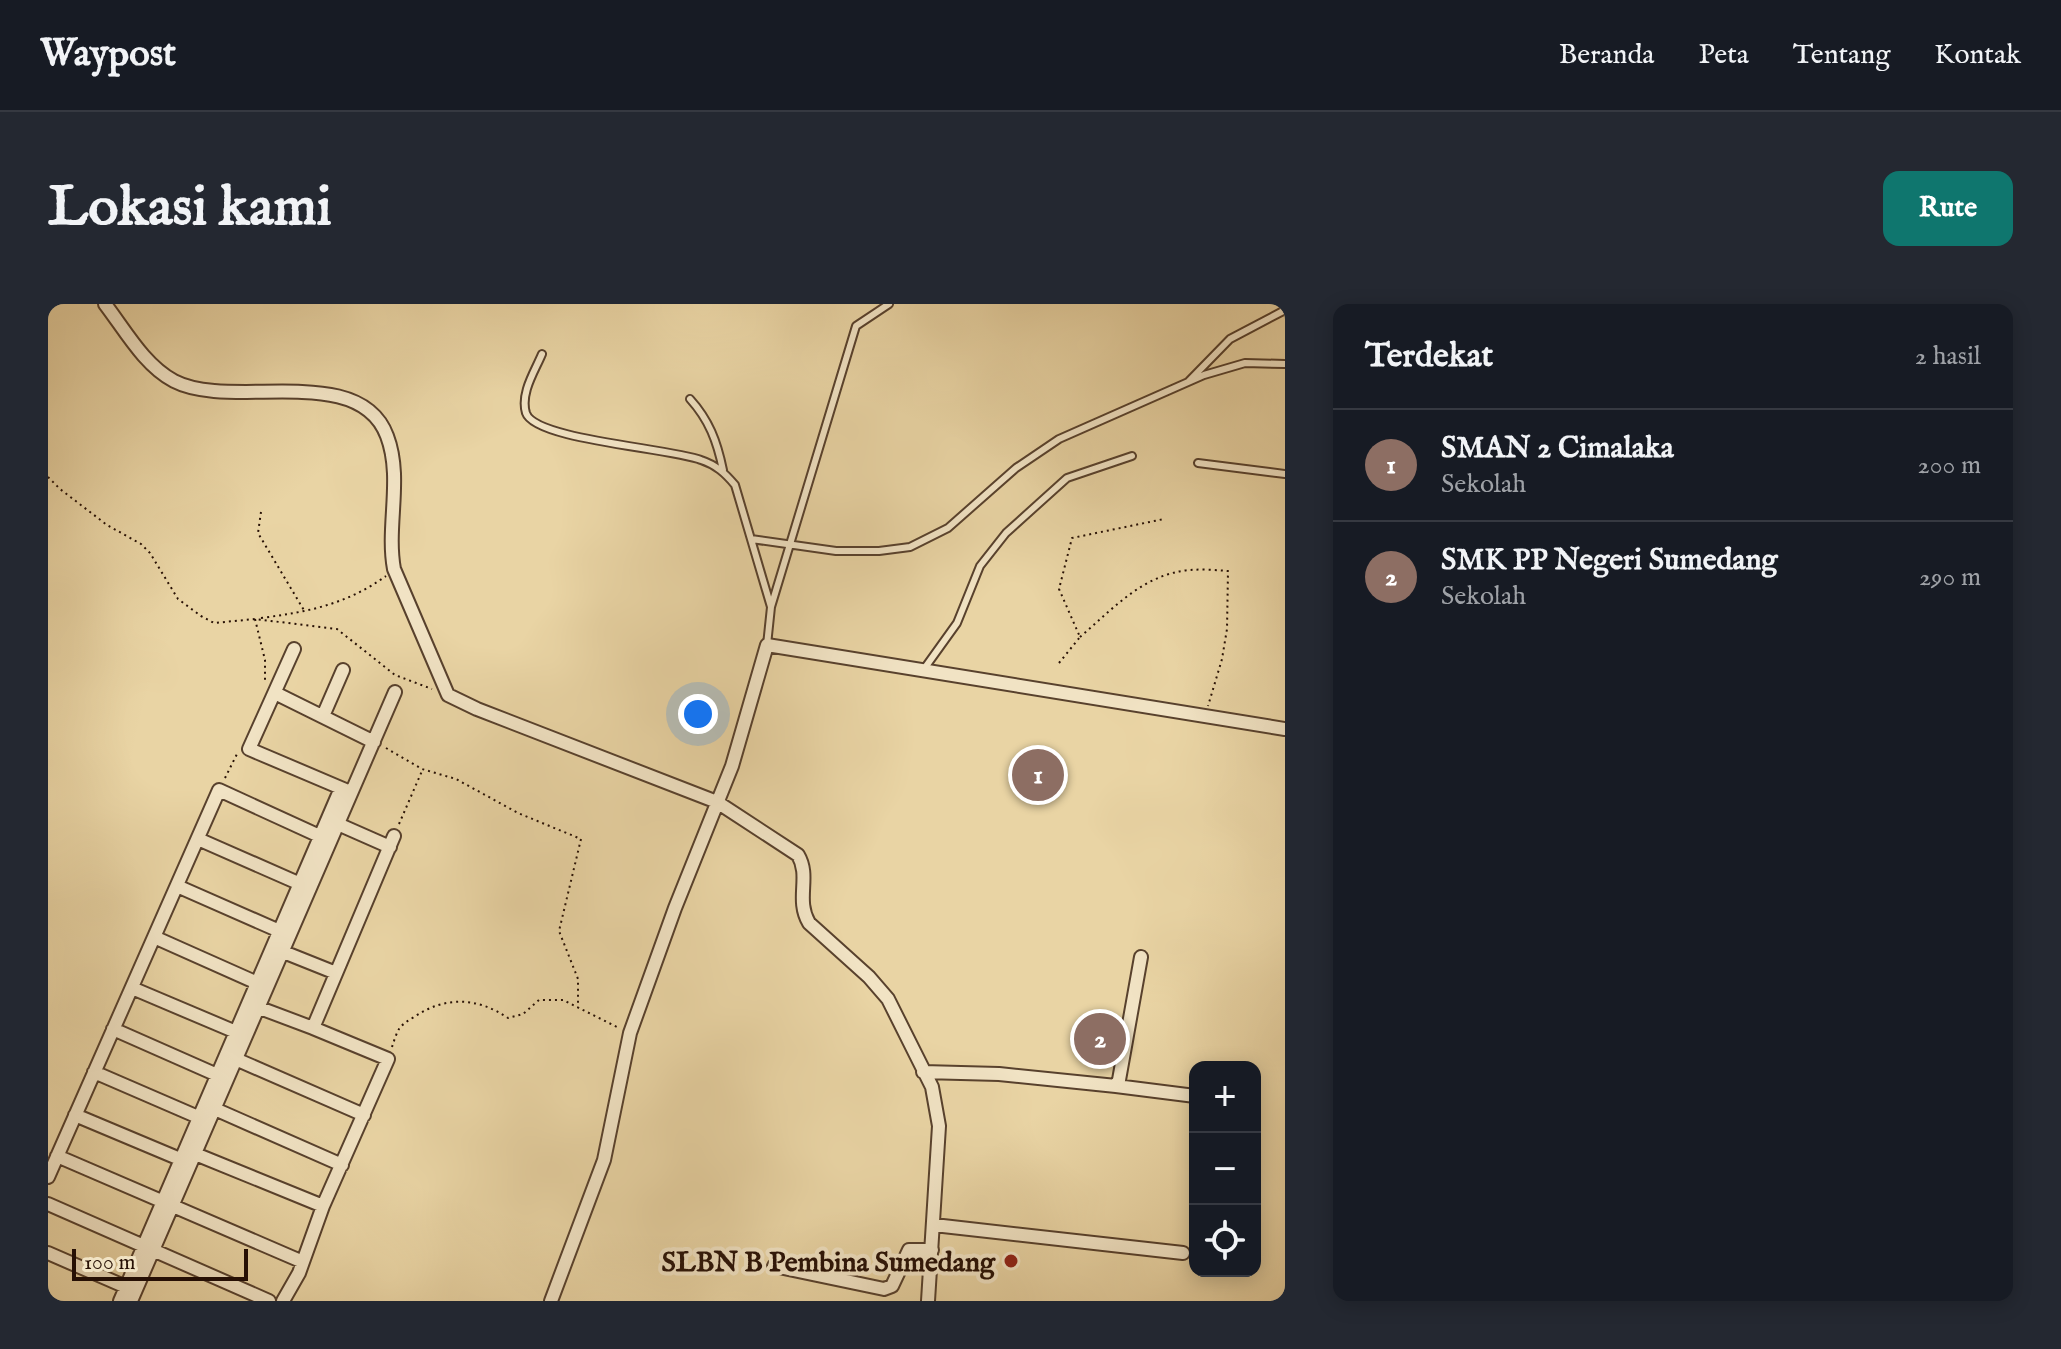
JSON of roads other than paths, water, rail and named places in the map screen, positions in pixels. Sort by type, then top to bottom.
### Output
[{"type":"street","points":[[105,304],[156,368],[185,386],[212,392],[328,395],[352,401],[373,414],[386,432],[393,455],[391,547],[394,569],[448,695],[717,802],[798,855],[804,866],[802,912],[809,923],[869,977],[888,999],[935,1097],[939,1126],[928,1301]]},
{"type":"street","points":[[551,1301],[604,1160],[630,1033],[740,739],[767,645],[1285,729]]},
{"type":"street","points":[[294,649],[270,692],[249,749],[346,790]]},
{"type":"street","points":[[323,716],[343,670]]},
{"type":"street","points":[[270,692],[374,742]]},
{"type":"street","points":[[48,1253],[128,1297],[332,818],[374,742],[395,692]]},
{"type":"street","points":[[48,1177],[219,790],[324,839]]},
{"type":"street","points":[[313,1028],[392,841],[332,818]]},
{"type":"street","points":[[198,839],[304,886]]},
{"type":"street","points":[[177,886],[284,933]]},
{"type":"street","points":[[154,937],[262,985]]},
{"type":"street","points":[[277,949],[336,973]]},
{"type":"street","points":[[1116,1086],[1141,957]]},
{"type":"street","points":[[132,988],[240,1034]]},
{"type":"street","points":[[253,1005],[388,1059],[323,1206],[303,1262],[283,1301]]},
{"type":"street","points":[[113,1029],[222,1078]]},
{"type":"street","points":[[231,1057],[364,1115]]},
{"type":"street","points":[[94,1072],[204,1119]]},
{"type":"street","points":[[923,1072],[999,1074],[1189,1095]]},
{"type":"street","points":[[209,1106],[342,1165]]},
{"type":"street","points":[[75,1115],[323,1206]]},
{"type":"street","points":[[57,1156],[303,1262]]},
{"type":"street","points":[[48,1204],[269,1301]]},
{"type":"street","points":[[934,1225],[1183,1253]]},
{"type":"street","points":[[774,1266],[884,1289],[892,1286],[906,1252],[932,1250]]},
{"type":"lane","points":[[767,645],[771,607],[856,326],[889,304]]},
{"type":"lane","points":[[1186,383],[1230,339],[1285,310]]},
{"type":"lane","points":[[542,354],[527,389],[527,414],[532,422],[572,436],[700,459],[723,470],[735,485],[771,607]]},
{"type":"lane","points":[[751,539],[790,546],[879,551],[910,547],[948,528],[1037,451],[1084,427],[1186,383],[1245,363],[1285,364]]},
{"type":"lane","points":[[690,399],[706,416],[723,470]]},
{"type":"lane","points":[[924,669],[957,623],[980,566],[1006,533],[1067,478],[1132,456]]},
{"type":"lane","points":[[1198,463],[1285,474]]},
{"type":"place","name":"SMAN 2 Cimalaka","points":[[1038,775]]},
{"type":"place","name":"SMK PP Negeri Sumedang","points":[[1100,1039]]},
{"type":"place","name":"SLBN B Pembina Sumedang","points":[[1011,1261]]}]
